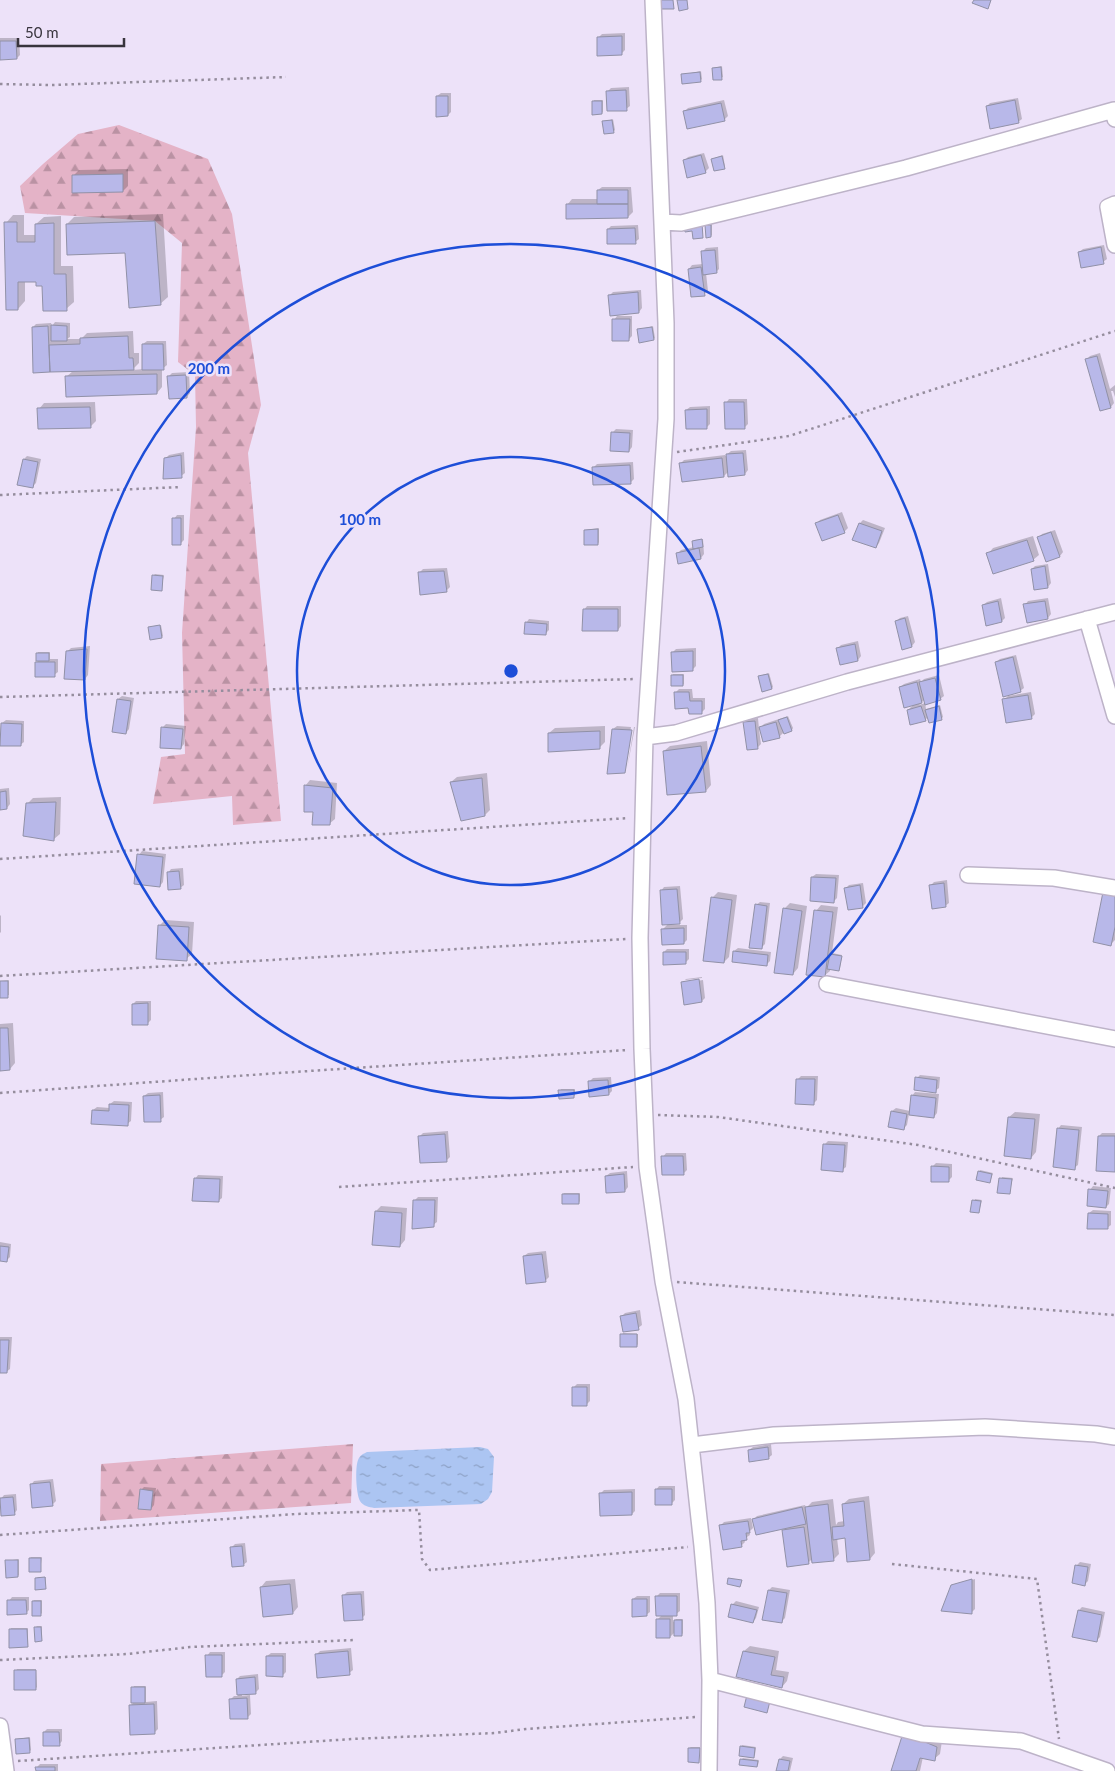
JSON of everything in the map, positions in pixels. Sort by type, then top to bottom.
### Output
[{"type":"street","points":[[653,0],[666,323],[666,419],[645,737],[640,938],[644,1114],[647,1166],[663,1281],[686,1399],[702,1546],[707,1603],[710,1680],[709,1771]]},
{"type":"street","points":[[662,222],[681,222],[897,171],[1115,113]]},
{"type":"street","points":[[1115,204],[1108,206],[1115,245]]},
{"type":"street","points":[[645,737],[676,733],[847,682],[1115,612]]},
{"type":"street","points":[[1087,619],[1115,716]]},
{"type":"street","points":[[968,875],[1054,878],[1115,888]]},
{"type":"street","points":[[827,984],[1115,1039]]},
{"type":"street","points":[[692,1445],[774,1435],[985,1427],[1096,1434],[1115,1437]]},
{"type":"street","points":[[710,1680],[922,1734],[1021,1741],[1106,1771]]},
{"type":"street","points":[[0,1726],[6,1766]]},
{"type":"path","points":[[0,84],[61,85],[286,77]]},
{"type":"path","points":[[663,454],[789,436],[1115,331]]},
{"type":"path","points":[[0,495],[181,487]]},
{"type":"path","points":[[0,696],[649,678]]},
{"type":"path","points":[[0,859],[643,817]]},
{"type":"path","points":[[0,976],[640,938]]},
{"type":"path","points":[[0,1093],[279,1072],[642,1049]]},
{"type":"path","points":[[644,1114],[718,1117],[918,1145],[1115,1188]]},
{"type":"path","points":[[339,1187],[647,1166]]},
{"type":"path","points":[[663,1281],[1115,1315]]},
{"type":"path","points":[[0,1535],[296,1514],[418,1510],[422,1559],[430,1570],[702,1546]]},
{"type":"path","points":[[892,1564],[1037,1578],[1061,1756]]},
{"type":"path","points":[[0,1660],[128,1654],[190,1647],[354,1640]]},
{"type":"path","points":[[6,1766],[352,1739],[496,1733],[526,1729],[710,1716]]},
{"type":"green space","points":[[119,125],[208,159],[232,214],[261,405],[248,453],[281,821],[233,825],[232,796],[153,804],[161,757],[185,754],[182,633],[196,427],[195,375],[178,362],[182,243],[155,221],[25,213],[20,186],[78,134]]},
{"type":"green space","points":[[353,1444],[351,1503],[100,1521],[101,1464]]},
{"type":"water","points":[[480,1447],[488,1449],[494,1457],[492,1492],[488,1499],[481,1504],[374,1508],[364,1505],[360,1501],[357,1487],[357,1464],[360,1457],[367,1452]]},
{"type":"building","points":[[661,0],[673,0],[674,9],[661,9]]},
{"type":"building","points":[[677,0],[687,0],[688,9],[679,11]]},
{"type":"building","points":[[974,0],[991,0],[988,9],[972,3]]},
{"type":"building","points":[[622,36],[622,55],[597,56],[597,37]]},
{"type":"building","points":[[0,41],[16,41],[17,59],[0,60]]},
{"type":"building","points":[[721,67],[722,80],[713,80],[712,68]]},
{"type":"building","points":[[700,72],[701,82],[682,84],[681,74]]},
{"type":"building","points":[[626,90],[627,111],[607,111],[606,91]]},
{"type":"building","points":[[436,96],[448,96],[448,116],[436,117]]},
{"type":"building","points":[[1015,100],[1019,123],[990,129],[986,106]]},
{"type":"building","points":[[592,101],[602,101],[602,114],[592,115]]},
{"type":"building","points":[[721,103],[725,121],[687,129],[683,111]]},
{"type":"building","points":[[612,120],[614,133],[604,134],[602,121]]},
{"type":"building","points":[[701,155],[706,173],[687,178],[683,160]]},
{"type":"building","points":[[722,156],[725,169],[714,171],[711,159]]},
{"type":"building","points":[[123,174],[123,192],[72,193],[72,175]]},
{"type":"building","points":[[597,190],[628,190],[628,204],[597,204]]},
{"type":"building","points":[[566,204],[628,204],[628,218],[566,219]]},
{"type":"building","points":[[155,221],[161,305],[129,308],[125,253],[67,255],[66,224]]},
{"type":"building","points":[[4,222],[17,222],[17,242],[35,242],[35,224],[54,223],[54,274],[66,274],[67,311],[43,311],[42,286],[36,286],[36,282],[18,282],[18,310],[6,310]]},
{"type":"building","points":[[702,223],[703,238],[693,239],[692,231],[685,232],[684,225]]},
{"type":"building","points":[[705,225],[711,225],[711,237],[706,238]]},
{"type":"building","points":[[635,228],[636,244],[607,244],[607,229]]},
{"type":"building","points":[[1101,247],[1104,264],[1081,268],[1078,252]]},
{"type":"building","points":[[715,250],[717,273],[703,275],[701,251]]},
{"type":"building","points":[[701,267],[705,296],[691,297],[688,269]]},
{"type":"building","points":[[638,292],[639,313],[610,316],[608,295]]},
{"type":"building","points":[[612,319],[630,319],[629,341],[612,341]]},
{"type":"building","points":[[51,325],[67,326],[67,341],[51,341]]},
{"type":"building","points":[[48,326],[50,372],[33,373],[32,327]]},
{"type":"building","points":[[652,327],[654,340],[639,343],[637,329]]},
{"type":"building","points":[[128,336],[129,358],[133,358],[134,370],[50,372],[49,345],[80,344],[80,338]]},
{"type":"building","points":[[142,344],[163,344],[164,370],[142,370]]},
{"type":"building","points":[[1097,356],[1111,408],[1100,411],[1085,359]]},
{"type":"building","points":[[157,374],[157,394],[66,397],[65,376]]},
{"type":"building","points":[[186,375],[187,398],[169,399],[167,376]]},
{"type":"building","points":[[724,402],[744,402],[745,429],[725,429]]},
{"type":"building","points":[[90,407],[91,428],[38,429],[37,408]]},
{"type":"building","points":[[707,409],[707,429],[686,429],[685,410]]},
{"type":"building","points":[[611,432],[630,433],[629,452],[610,451]]},
{"type":"building","points":[[743,453],[745,475],[728,477],[726,454]]},
{"type":"building","points":[[181,455],[182,478],[163,479],[164,458]]},
{"type":"building","points":[[722,458],[724,477],[682,482],[679,463]]},
{"type":"building","points":[[23,459],[38,462],[33,488],[17,485]]},
{"type":"building","points":[[630,465],[631,484],[593,485],[592,467]]},
{"type":"building","points":[[838,515],[845,533],[822,541],[815,523]]},
{"type":"building","points":[[172,518],[181,518],[181,545],[172,545]]},
{"type":"building","points":[[859,523],[882,531],[876,548],[852,540]]},
{"type":"building","points":[[598,529],[598,545],[584,545],[584,530]]},
{"type":"building","points":[[1051,532],[1060,557],[1046,562],[1037,537]]},
{"type":"building","points":[[702,539],[703,547],[693,549],[692,541]]},
{"type":"building","points":[[1027,540],[1034,561],[993,574],[986,553]]},
{"type":"building","points":[[699,548],[701,559],[678,564],[676,553]]},
{"type":"building","points":[[1045,566],[1048,588],[1034,590],[1031,569]]},
{"type":"building","points":[[444,571],[447,592],[420,595],[418,572]]},
{"type":"building","points":[[152,575],[163,576],[162,591],[151,590]]},
{"type":"building","points":[[998,601],[1002,622],[986,626],[982,605]]},
{"type":"building","points":[[1045,601],[1048,619],[1027,623],[1023,604]]},
{"type":"building","points":[[583,609],[618,609],[618,631],[582,631]]},
{"type":"building","points":[[905,618],[912,647],[902,650],[895,621]]},
{"type":"building","points":[[525,622],[547,624],[546,635],[524,634]]},
{"type":"building","points":[[160,625],[162,638],[150,640],[148,627]]},
{"type":"building","points":[[855,644],[858,661],[840,665],[836,648]]},
{"type":"building","points":[[87,649],[85,680],[64,679],[66,651]]},
{"type":"building","points":[[693,651],[693,671],[672,672],[671,652]]},
{"type":"building","points":[[36,653],[49,653],[49,661],[36,661]]},
{"type":"building","points":[[1013,657],[1021,692],[1003,697],[995,662]]},
{"type":"building","points":[[35,662],[55,662],[55,677],[35,677]]},
{"type":"building","points":[[768,674],[772,689],[762,692],[758,676]]},
{"type":"building","points":[[671,675],[683,675],[683,686],[671,686]]},
{"type":"building","points":[[935,678],[941,700],[925,705],[919,682]]},
{"type":"building","points":[[917,682],[922,703],[904,708],[899,687]]},
{"type":"building","points":[[674,692],[689,692],[690,701],[702,701],[702,714],[689,714],[688,708],[675,709]]},
{"type":"building","points":[[1028,695],[1032,719],[1006,723],[1002,699]]},
{"type":"building","points":[[117,699],[131,701],[126,734],[112,732]]},
{"type":"building","points":[[921,706],[926,721],[910,725],[907,710]]},
{"type":"building","points":[[939,706],[942,720],[929,723],[925,710]]},
{"type":"building","points":[[787,717],[792,731],[784,734],[778,720]]},
{"type":"building","points":[[755,721],[758,749],[747,750],[743,722]]},
{"type":"building","points":[[776,722],[780,738],[763,742],[759,727]]},
{"type":"building","points":[[1,723],[22,724],[21,746],[0,746]]},
{"type":"building","points":[[161,727],[183,729],[181,749],[160,748]]},
{"type":"building","points":[[612,729],[632,730],[625,773],[607,774]]},
{"type":"building","points":[[600,731],[600,749],[548,752],[548,733]]},
{"type":"building","points":[[701,746],[706,792],[667,795],[663,751]]},
{"type":"building","points":[[482,778],[485,816],[461,821],[450,782]]},
{"type":"building","points":[[304,785],[333,788],[330,825],[312,825],[313,812],[304,812]]},
{"type":"building","points":[[6,791],[7,809],[0,810],[0,792]]},
{"type":"building","points":[[56,802],[54,841],[23,836],[26,803]]},
{"type":"building","points":[[137,854],[163,857],[160,887],[134,884]]},
{"type":"building","points":[[179,871],[181,889],[168,890],[167,872]]},
{"type":"building","points":[[811,877],[836,878],[834,903],[810,901]]},
{"type":"building","points":[[944,883],[946,907],[932,909],[929,885]]},
{"type":"building","points":[[860,885],[863,908],[848,910],[844,888]]},
{"type":"building","points":[[677,889],[680,924],[662,925],[660,890]]},
{"type":"building","points":[[1103,892],[1115,894],[1115,927],[1111,946],[1093,942]]},
{"type":"building","points":[[711,897],[732,900],[724,963],[703,961]]},
{"type":"building","points":[[755,904],[767,906],[762,949],[749,948]]},
{"type":"building","points":[[783,908],[802,911],[793,975],[774,973]]},
{"type":"building","points":[[814,910],[833,912],[825,977],[806,975]]},
{"type":"building","points":[[158,925],[189,927],[187,961],[156,959]]},
{"type":"building","points":[[684,928],[684,944],[662,945],[661,929]]},
{"type":"building","points":[[733,951],[768,955],[767,966],[732,962]]},
{"type":"building","points":[[663,952],[686,952],[686,964],[663,965]]},
{"type":"building","points":[[830,954],[842,956],[839,971],[827,969]]},
{"type":"building","points":[[699,979],[702,1002],[684,1005],[681,982]]},
{"type":"building","points":[[0,981],[8,981],[8,998],[0,998]]},
{"type":"building","points":[[148,1003],[148,1025],[132,1025],[132,1004]]},
{"type":"building","points":[[0,1028],[8,1028],[10,1070],[0,1071]]},
{"type":"building","points":[[915,1077],[937,1080],[936,1093],[914,1090]]},
{"type":"building","points":[[796,1079],[815,1079],[814,1105],[795,1104]]},
{"type":"building","points":[[608,1080],[609,1095],[589,1097],[588,1081]]},
{"type":"building","points":[[558,1090],[574,1090],[574,1098],[559,1099]]},
{"type":"building","points":[[160,1095],[161,1122],[144,1122],[143,1096]]},
{"type":"building","points":[[911,1095],[936,1098],[934,1118],[909,1115]]},
{"type":"building","points":[[109,1104],[129,1105],[128,1126],[91,1124],[92,1110],[109,1111]]},
{"type":"building","points":[[891,1111],[907,1114],[904,1130],[888,1127]]},
{"type":"building","points":[[1008,1117],[1035,1119],[1031,1159],[1004,1156]]},
{"type":"building","points":[[1057,1128],[1079,1130],[1075,1170],[1053,1167]]},
{"type":"building","points":[[445,1134],[447,1162],[420,1163],[418,1136]]},
{"type":"building","points":[[1098,1136],[1115,1136],[1115,1172],[1096,1171]]},
{"type":"building","points":[[823,1144],[845,1145],[843,1172],[821,1170]]},
{"type":"building","points":[[661,1156],[683,1156],[684,1175],[662,1175]]},
{"type":"building","points":[[931,1166],[949,1167],[949,1182],[931,1182]]},
{"type":"building","points":[[978,1171],[992,1174],[990,1183],[976,1180]]},
{"type":"building","points":[[624,1174],[625,1192],[606,1193],[605,1176]]},
{"type":"building","points":[[194,1178],[220,1179],[219,1202],[192,1201]]},
{"type":"building","points":[[999,1178],[1012,1179],[1010,1194],[997,1193]]},
{"type":"building","points":[[1088,1189],[1108,1191],[1106,1208],[1087,1206]]},
{"type":"building","points":[[562,1194],[579,1194],[579,1204],[562,1204]]},
{"type":"building","points":[[413,1200],[435,1200],[434,1227],[412,1229]]},
{"type":"building","points":[[972,1200],[981,1201],[979,1213],[970,1212]]},
{"type":"building","points":[[375,1211],[402,1213],[400,1247],[372,1245]]},
{"type":"building","points":[[1088,1213],[1108,1214],[1108,1229],[1087,1229]]},
{"type":"building","points":[[0,1246],[9,1247],[7,1262],[0,1261]]},
{"type":"building","points":[[542,1254],[546,1282],[526,1284],[523,1256]]},
{"type":"building","points":[[636,1313],[639,1330],[623,1332],[620,1316]]},
{"type":"building","points":[[620,1334],[637,1334],[637,1347],[620,1347]]},
{"type":"building","points":[[0,1340],[9,1340],[7,1373],[0,1373]]},
{"type":"building","points":[[572,1387],[587,1387],[587,1406],[572,1406]]},
{"type":"building","points":[[768,1447],[769,1459],[749,1462],[748,1450]]},
{"type":"building","points":[[50,1482],[53,1506],[32,1508],[30,1484]]},
{"type":"building","points":[[140,1489],[153,1491],[151,1510],[138,1509]]},
{"type":"building","points":[[655,1489],[672,1489],[672,1505],[655,1505]]},
{"type":"building","points":[[632,1492],[632,1515],[600,1516],[599,1493]]},
{"type":"building","points":[[13,1497],[15,1515],[1,1516],[0,1498]]},
{"type":"building","points":[[864,1501],[870,1560],[847,1562],[845,1538],[833,1540],[832,1527],[844,1526],[842,1504]]},
{"type":"building","points":[[828,1504],[834,1561],[812,1563],[805,1507]]},
{"type":"building","points":[[802,1507],[806,1524],[756,1535],[752,1519]]},
{"type":"building","points":[[748,1521],[750,1533],[746,1533],[747,1540],[741,1541],[742,1547],[723,1550],[719,1525]]},
{"type":"building","points":[[804,1527],[809,1564],[787,1567],[782,1530]]},
{"type":"building","points":[[242,1546],[244,1566],[232,1567],[230,1547]]},
{"type":"building","points":[[29,1558],[41,1558],[41,1572],[29,1572]]},
{"type":"building","points":[[5,1560],[18,1560],[18,1577],[6,1578]]},
{"type":"building","points":[[1075,1565],[1088,1567],[1085,1586],[1072,1583]]},
{"type":"building","points":[[45,1577],[46,1589],[35,1590],[35,1578]]},
{"type":"building","points":[[728,1578],[742,1580],[740,1587],[727,1584]]},
{"type":"building","points":[[972,1579],[972,1614],[941,1611],[951,1585]]},
{"type":"building","points":[[290,1584],[293,1614],[263,1617],[260,1587]]},
{"type":"building","points":[[768,1590],[787,1593],[782,1623],[762,1620]]},
{"type":"building","points":[[361,1594],[363,1620],[344,1621],[342,1595]]},
{"type":"building","points":[[655,1596],[677,1596],[677,1616],[656,1616]]},
{"type":"building","points":[[632,1599],[647,1599],[647,1616],[632,1617]]},
{"type":"building","points":[[7,1600],[26,1600],[27,1614],[7,1615]]},
{"type":"building","points":[[32,1601],[41,1601],[41,1616],[32,1616]]},
{"type":"building","points":[[731,1604],[757,1610],[753,1623],[728,1617]]},
{"type":"building","points":[[1078,1610],[1102,1615],[1097,1642],[1072,1637]]},
{"type":"building","points":[[656,1619],[670,1619],[670,1638],[656,1638]]},
{"type":"building","points":[[674,1620],[682,1620],[682,1636],[674,1636]]},
{"type":"building","points":[[34,1627],[41,1627],[42,1641],[35,1642]]},
{"type":"building","points":[[9,1629],[27,1629],[28,1647],[9,1648]]},
{"type":"building","points":[[348,1651],[350,1675],[317,1678],[315,1654]]},
{"type":"building","points":[[743,1651],[775,1657],[771,1675],[784,1677],[782,1688],[736,1677]]},
{"type":"building","points":[[205,1655],[222,1655],[222,1677],[206,1677]]},
{"type":"building","points":[[266,1656],[283,1656],[283,1677],[266,1676]]},
{"type":"building","points":[[14,1670],[36,1670],[36,1690],[14,1690]]},
{"type":"building","points":[[255,1677],[256,1694],[237,1695],[236,1679]]},
{"type":"building","points":[[131,1687],[145,1687],[145,1703],[131,1703]]},
{"type":"building","points":[[747,1695],[770,1701],[767,1713],[744,1707]]},
{"type":"building","points":[[247,1698],[248,1719],[230,1719],[229,1699]]},
{"type":"building","points":[[154,1704],[155,1734],[130,1735],[129,1705]]},
{"type":"building","points":[[43,1732],[59,1732],[60,1746],[43,1746]]},
{"type":"building","points":[[903,1733],[937,1747],[935,1761],[920,1758],[916,1771],[891,1771]]},
{"type":"building","points":[[29,1738],[30,1753],[16,1754],[15,1739]]},
{"type":"building","points":[[740,1746],[755,1748],[754,1758],[739,1756]]},
{"type":"building","points":[[688,1748],[700,1748],[699,1763],[688,1762]]},
{"type":"building","points":[[740,1759],[758,1761],[757,1767],[739,1765]]},
{"type":"building","points":[[779,1759],[790,1761],[788,1771],[776,1771]]},
{"type":"building","points":[[35,1767],[55,1767],[55,1771],[36,1771]]}]
